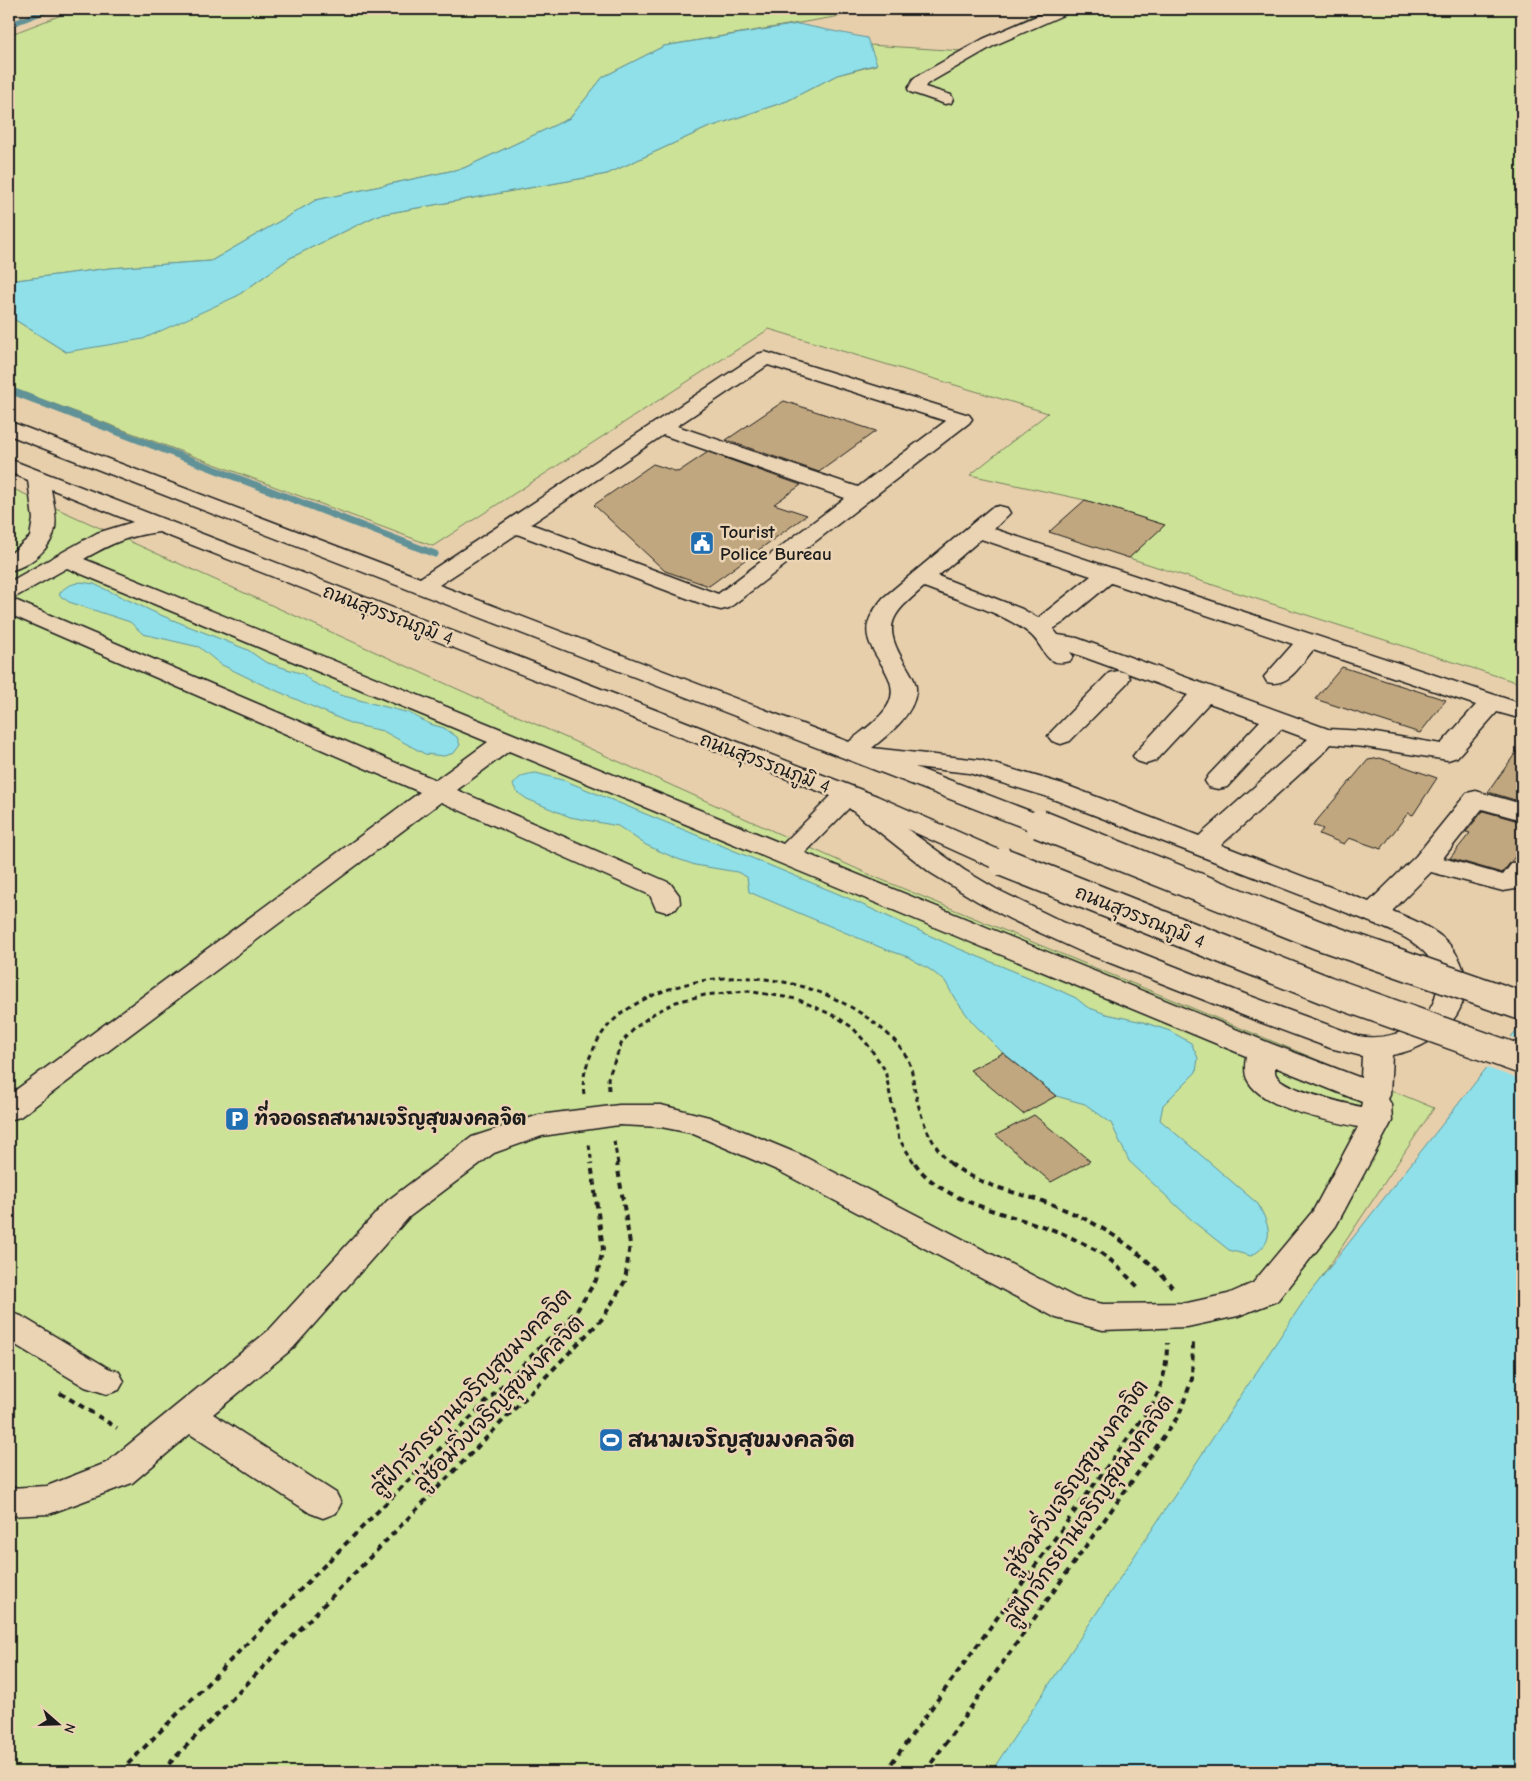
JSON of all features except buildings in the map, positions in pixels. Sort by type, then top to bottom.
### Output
[{"type":"street","points":[[945,99],[916,89],[920,81],[989,42],[1065,9]]},
{"type":"street","points":[[423,586],[660,427],[765,358],[962,419],[721,603],[514,525]]},
{"type":"street","points":[[660,427],[862,496]]},
{"type":"street","name":"ถนนสุวรรณภูมิ 4","points":[[9,428],[1039,824],[1318,935],[1522,1006]]},
{"type":"street","name":"ถนนสุวรรณภูมิ 4","points":[[9,466],[868,802],[1002,862],[1272,971],[1410,1022],[1522,1060]]},
{"type":"street","points":[[9,564],[38,544],[45,531],[38,477]]},
{"type":"street","points":[[853,753],[887,722],[902,701],[904,693],[900,678],[878,638],[878,624],[883,612],[891,603],[999,513]]},
{"type":"street","points":[[9,591],[105,538],[129,530],[159,525]]},
{"type":"street","points":[[978,530],[1522,712]]},
{"type":"street","points":[[67,560],[1261,1051],[1260,1069],[1262,1080],[1272,1090],[1292,1099],[1376,1108]]},
{"type":"street","points":[[1045,635],[1056,617],[1107,574]]},
{"type":"street","points":[[922,578],[1014,614],[1045,635],[1198,699],[1319,743],[1364,739],[1448,752],[1492,702]]},
{"type":"street","points":[[9,606],[439,790],[660,889],[665,896],[666,903]]},
{"type":"street","points":[[1045,635],[1057,654],[1118,678],[1198,699]]},
{"type":"street","points":[[1276,678],[1308,641]]},
{"type":"street","points":[[1061,736],[1118,678]]},
{"type":"street","points":[[1146,756],[1198,699]]},
{"type":"street","points":[[1218,781],[1270,725]]},
{"type":"street","points":[[9,1110],[506,741]]},
{"type":"street","points":[[1203,848],[1319,743]]},
{"type":"street","points":[[786,856],[848,795],[919,853],[995,900],[1051,927],[1325,1035],[1361,1046],[1376,1048],[1406,1042],[1442,1018],[1452,996],[1450,973],[1439,952],[1422,936],[1373,912],[1054,790],[971,765],[853,753]]},
{"type":"street","points":[[1373,912],[1426,862],[1476,799],[1522,812]]},
{"type":"street","points":[[1426,862],[1503,883],[1512,882],[1522,869]]},
{"type":"street","points":[[9,1502],[49,1500],[119,1473],[281,1339],[398,1209],[483,1145],[539,1126],[598,1118],[662,1116],[698,1124],[790,1163],[1068,1309],[1103,1317],[1173,1315],[1224,1308],[1265,1292],[1325,1218],[1376,1108],[1376,1048]]},
{"type":"street","points":[[9,1325],[97,1378],[107,1381]]},
{"type":"street","points":[[187,1415],[322,1503]]},
{"type":"path","name":"ลู่ฝึกจักรยานเจริญสุขมงคลจิต","points":[[120,1772],[578,1309],[596,1280],[602,1249],[598,1118],[582,1078],[599,1036],[618,1014],[646,998],[675,986],[704,980],[751,977],[786,980],[811,988],[855,1008],[892,1038],[909,1063],[924,1124],[939,1154],[960,1171],[994,1188],[1044,1202],[1086,1218],[1128,1244],[1171,1286],[1173,1315],[1192,1329],[1195,1362],[1192,1386],[1179,1415],[926,1772]]},
{"type":"path","name":"ลู่ซ้อมวิ่งเจริญสุขมงคลจิต","points":[[161,1772],[603,1318],[625,1280],[630,1244],[598,1118],[608,1078],[622,1042],[635,1028],[653,1014],[676,1002],[713,994],[747,991],[797,999],[837,1017],[853,1028],[885,1070],[899,1139],[922,1174],[948,1192],[992,1210],[1070,1237],[1108,1258],[1146,1294],[1173,1315],[1167,1334],[1168,1360],[1163,1383],[1152,1407],[1115,1453],[885,1772]]},
{"type":"path","points":[[59,1392],[117,1428]]},
{"type":"green space","points":[[77,9],[871,9],[864,12],[664,46],[603,77],[570,118],[464,168],[316,200],[211,261],[110,268],[9,281],[9,35]]},
{"type":"green space","points":[[1045,9],[1522,9],[1522,684],[1129,558],[1164,525],[1085,500],[970,475],[1048,413],[769,329],[433,546],[9,387],[9,316],[66,352],[237,296],[290,258],[378,215],[607,174],[707,128],[787,101],[837,75],[876,65],[869,45],[963,51]]},
{"type":"green space","name":"สนามเจริญสุขมงคลจิต","points":[[9,487],[875,877],[1434,1108],[993,1772],[9,1772]]},
{"type":"water","points":[[798,24],[867,38],[877,64],[837,75],[787,101],[707,128],[607,174],[378,215],[290,258],[237,296],[143,339],[66,352],[9,316],[9,281],[110,268],[211,261],[316,200],[464,168],[570,118],[603,77],[664,46]]},
{"type":"water","points":[[81,582],[94,584],[158,614],[248,650],[265,662],[303,674],[312,682],[340,695],[409,713],[430,724],[444,728],[457,737],[460,745],[454,753],[444,756],[425,754],[383,731],[352,724],[259,683],[220,664],[199,647],[143,634],[130,622],[69,602],[59,595],[66,587]]},
{"type":"water","points":[[536,773],[566,781],[841,895],[957,948],[1050,986],[1076,998],[1087,1007],[1170,1031],[1191,1043],[1198,1058],[1196,1072],[1163,1105],[1160,1120],[1258,1204],[1268,1227],[1267,1239],[1264,1245],[1251,1256],[1229,1250],[1195,1223],[1129,1161],[1111,1123],[1085,1104],[1056,1096],[1003,1053],[973,1023],[955,999],[945,981],[929,969],[908,957],[882,948],[749,892],[747,877],[737,872],[695,865],[646,845],[618,826],[570,817],[527,799],[517,792],[513,785],[523,776]]},
{"type":"water","points":[[1522,1023],[1522,1772],[991,1772],[1307,1296]]},
{"type":"pier","points":[[1509,1036],[1522,1041],[1522,1080],[1484,1067]]},
{"type":"waterway","points":[[9,25],[51,9]]},
{"type":"waterway","points":[[9,390],[435,554]]},
{"type":"place","name":"Tourist Police Bureau","points":[[702,543]]},
{"type":"place","name":"ที่จอดรถสนามเจริญสุขมงคลจิต","points":[[237,1119]]},
{"type":"place","name":"สนามเจริญสุขมงคลจิต","points":[[611,1440]]}]
